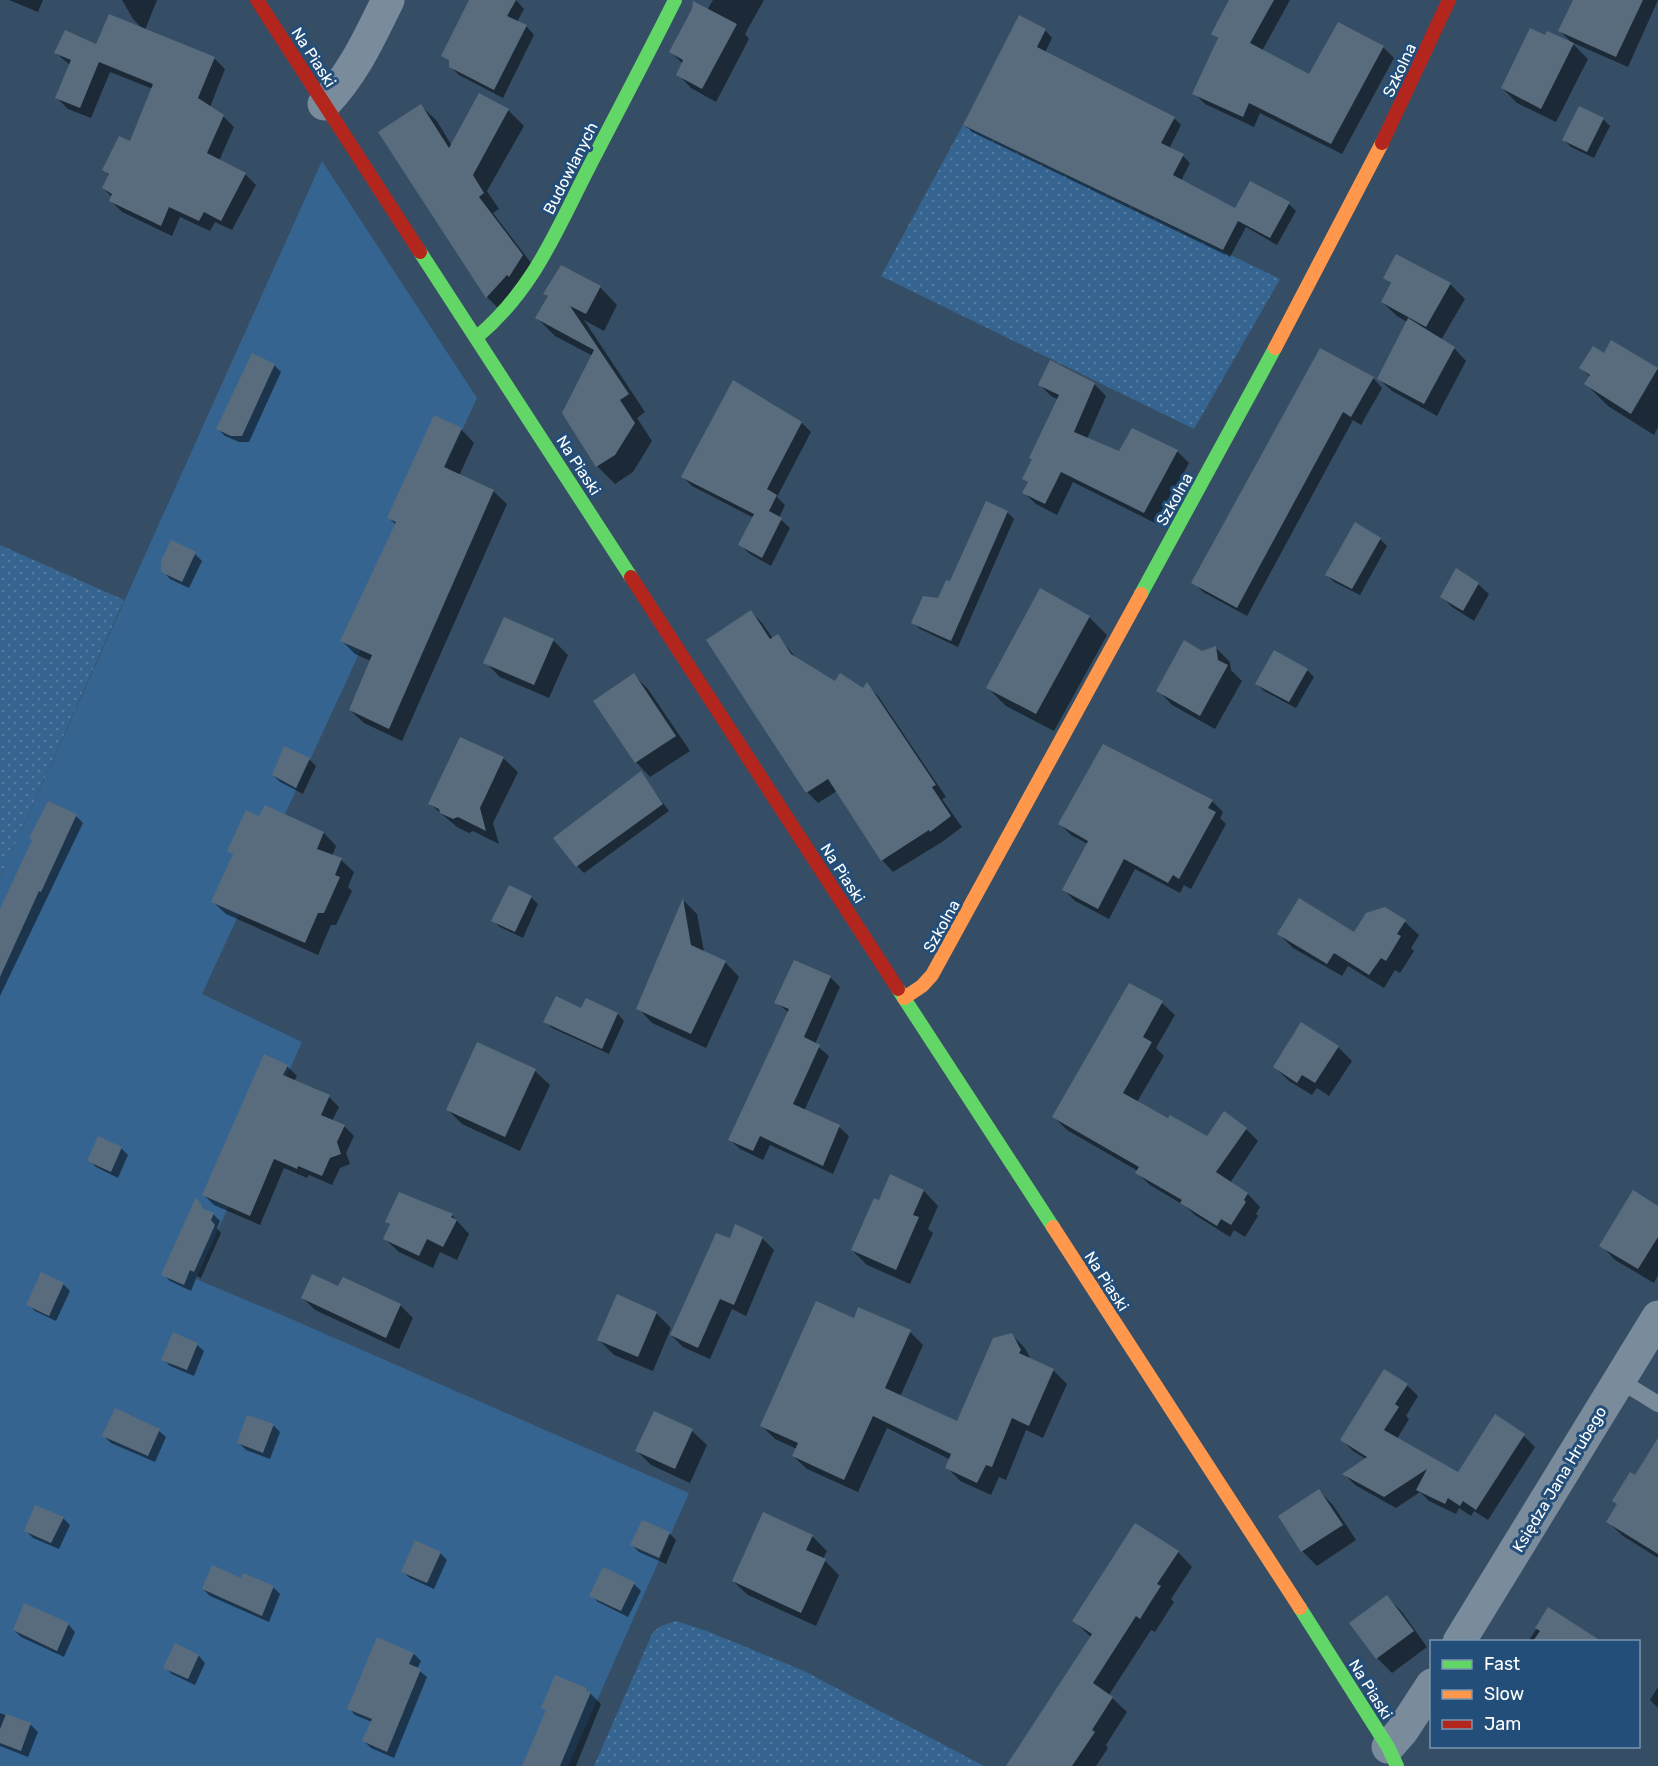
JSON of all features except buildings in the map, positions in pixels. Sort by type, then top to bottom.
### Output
[{"type":"street","name":"Na Piaski","points":[[257,0],[1393,1756]]},
{"type":"street","points":[[324,104],[341,86],[361,56],[388,0]]},
{"type":"street","name":"Budowlanych","points":[[477,338],[495,324],[521,293],[546,252],[675,0]]},
{"type":"street","name":"Szkolna","points":[[904,998],[922,986],[932,975],[1116,640],[1350,210],[1423,61],[1449,0]]},
{"type":"street","name":"Księdza Jana Hrubego","points":[[1460,1640],[1658,1317]]},
{"type":"street","points":[[1393,1756],[1402,1731],[1430,1687]]},
{"type":"lane","points":[[1619,1380],[1658,1404]]},
{"type":"shaded area","points":[[963,125],[1280,279],[1194,429],[881,276]]},
{"type":"shaded area","points":[[322,161],[477,398],[202,994],[302,1042],[196,1279],[689,1493],[568,1766],[0,1766],[0,878]]},
{"type":"shaded area","points":[[0,545],[124,600],[0,878]]},
{"type":"shaded area","points":[[676,1621],[707,1631],[804,1671],[984,1766],[594,1766],[653,1632],[661,1626]]},
{"type":"traffic: fast","points":[[477,337],[514,299],[542,258],[675,0]]},
{"type":"traffic: fast","points":[[420,252],[631,577]]},
{"type":"traffic: fast","points":[[1141,594],[1275,348]]},
{"type":"traffic: fast","points":[[898,989],[1053,1227]]},
{"type":"traffic: fast","points":[[1300,1608],[1388,1747],[1397,1766]]},
{"type":"traffic: slow","points":[[1275,348],[1382,143]]},
{"type":"traffic: slow","points":[[904,998],[922,986],[932,975],[1141,594]]},
{"type":"traffic: slow","points":[[1053,1227],[1300,1608]]},
{"type":"traffic: jam","points":[[257,0],[420,252]]},
{"type":"traffic: jam","points":[[1382,143],[1449,0]]},
{"type":"traffic: jam","points":[[631,577],[898,989]]}]
